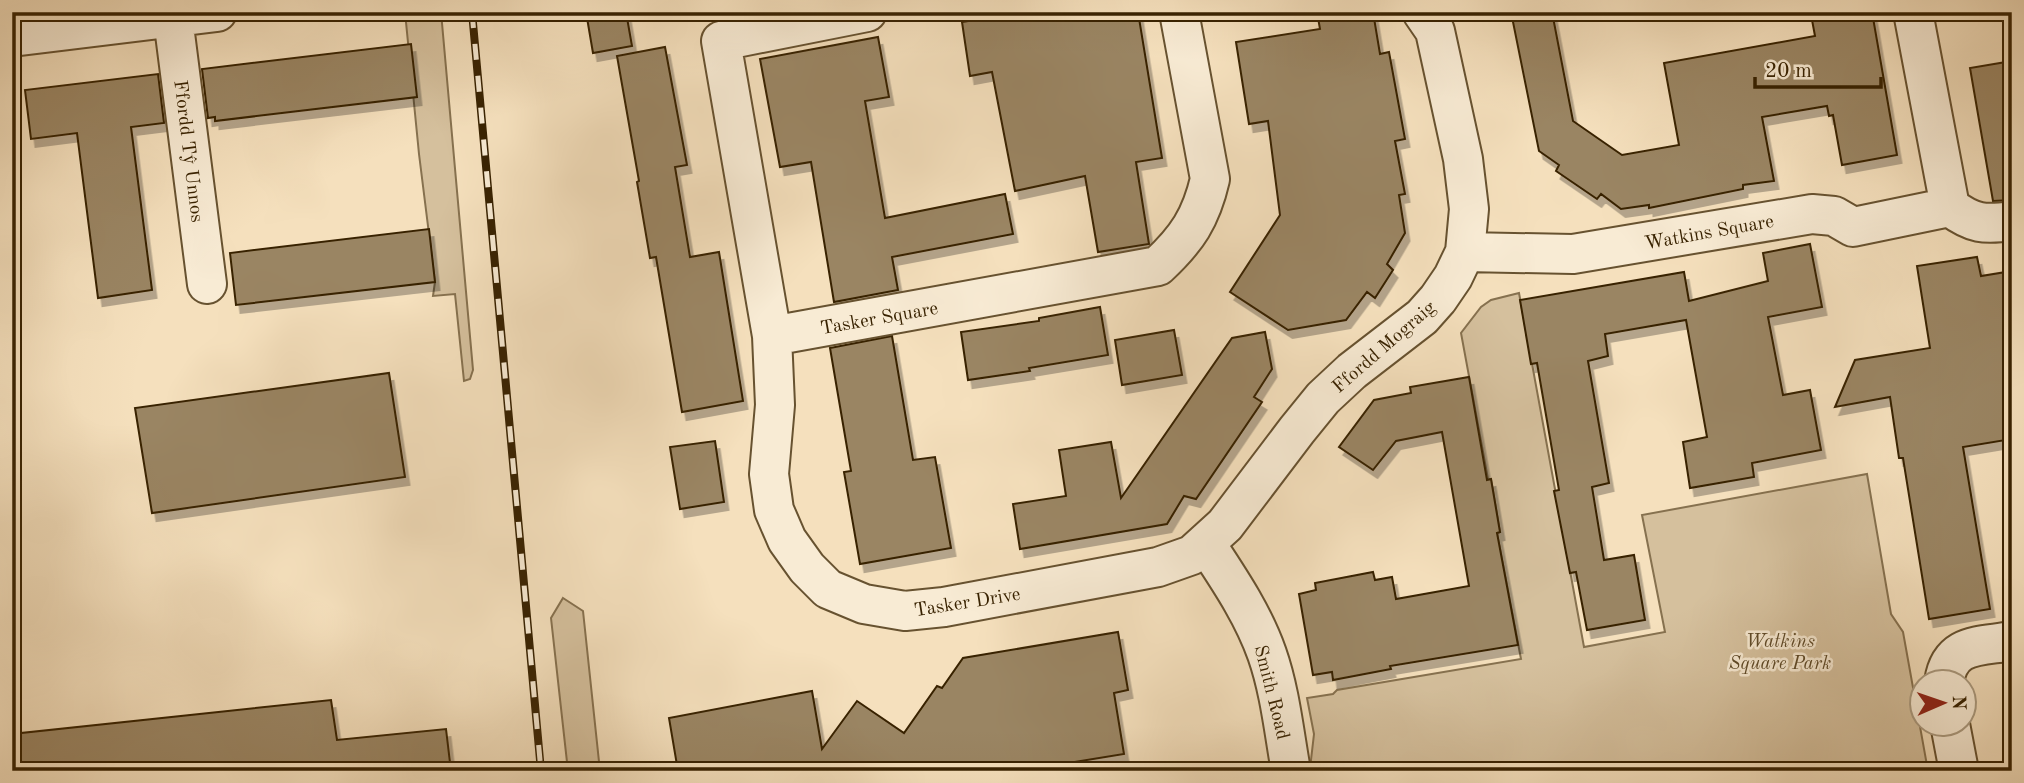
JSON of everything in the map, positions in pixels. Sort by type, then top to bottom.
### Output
[{"type":"street","points":[[12,37],[217,12]]},
{"type":"street","points":[[772,336],[721,41],[867,12]]},
{"type":"street","name":"Tasker Square","points":[[772,336],[1158,266],[1180,246],[1204,205],[1210,179],[1179,12]]},
{"type":"street","points":[[1913,12],[1950,208],[1966,219],[1987,225],[2012,221]]},
{"type":"street","name":"Ffordd Tŷ Unnos","points":[[173,18],[207,284]]},
{"type":"street","name":"Ffordd Mograig","points":[[1206,544],[1244,502],[1323,398],[1362,362],[1422,317],[1438,299],[1465,252],[1469,209],[1466,182],[1432,18]]},
{"type":"street","name":"Watkins Square","points":[[1465,252],[1573,254],[1793,216],[1834,216],[1853,226],[1950,208]]},
{"type":"street","name":"Tasker Drive","points":[[772,336],[775,405],[769,474],[774,510],[787,540],[807,568],[828,589],[864,604],[905,611],[944,607],[1158,568],[1192,555],[1206,544]]},
{"type":"street","name":"Smith Road","points":[[1206,544],[1240,597],[1267,654],[1291,771]]},
{"type":"street","points":[[1946,668],[1955,654],[1971,648],[2012,641]]},
{"type":"street","points":[[1954,738],[1959,771]]},
{"type":"green space","points":[[405,12],[441,12],[473,370],[470,379],[464,381],[455,294],[433,296],[435,282]]},
{"type":"green space","name":"Watkins Square Park","points":[[1519,293],[1584,647],[1665,632],[1642,515],[1867,474],[1891,614],[1903,632],[1909,668],[1909,738],[1922,738],[1928,771],[1312,771],[1314,734],[1307,698],[1333,694],[1337,690],[1521,659],[1497,533],[1500,532],[1491,479],[1488,479],[1461,333],[1481,307],[1491,300]]},
{"type":"green space","points":[[563,598],[583,611],[600,771],[568,771],[551,618]]},
{"type":"building","points":[[586,12],[626,12],[632,46],[593,53]]},
{"type":"building","points":[[1026,12],[1138,12],[1162,158],[1136,162],[1149,244],[1098,252],[1085,176],[1015,191],[992,72],[970,76],[962,22]]},
{"type":"building","points":[[1317,12],[1373,12],[1380,54],[1389,52],[1405,139],[1395,141],[1405,194],[1399,195],[1405,233],[1387,264],[1393,270],[1375,298],[1367,292],[1346,320],[1288,330],[1230,292],[1280,215],[1268,121],[1249,124],[1236,42],[1320,29]]},
{"type":"building","points":[[1511,12],[1552,12],[1573,121],[1622,155],[1679,145],[1664,63],[1815,36],[1812,20],[1823,19],[1821,12],[1872,12],[1897,155],[1842,165],[1833,115],[1829,116],[1827,106],[1762,117],[1774,181],[1743,185],[1743,189],[1649,208],[1649,205],[1621,209],[1601,194],[1597,199],[1556,171],[1559,165],[1539,151]]},
{"type":"building","points":[[878,37],[889,97],[865,101],[885,218],[1005,194],[1013,234],[892,257],[898,290],[834,302],[811,162],[780,167],[760,59]]},
{"type":"building","points":[[411,44],[417,97],[215,121],[215,117],[208,118],[202,69]]},
{"type":"building","points":[[665,47],[687,165],[675,167],[690,257],[719,252],[743,401],[682,412],[656,257],[650,258],[617,56]]},
{"type":"building","points":[[2012,61],[2012,200],[1993,201],[1970,68]]},
{"type":"building","points":[[158,74],[164,123],[131,127],[152,290],[98,298],[77,133],[31,139],[25,90]]},
{"type":"building","points":[[429,229],[435,282],[236,305],[230,253]]},
{"type":"building","points":[[1810,244],[1822,307],[1768,317],[1783,395],[1810,390],[1821,450],[1752,463],[1754,477],[1690,488],[1683,442],[1707,437],[1686,320],[1605,334],[1608,356],[1588,361],[1609,483],[1592,487],[1604,560],[1634,555],[1645,620],[1587,630],[1576,572],[1570,573],[1554,491],[1559,490],[1537,363],[1531,364],[1520,300],[1684,272],[1689,301],[1768,281],[1763,253]]},
{"type":"building","points":[[1977,257],[1981,276],[2012,271],[2012,439],[1963,447],[1990,609],[1929,619],[1903,458],[1899,458],[1890,397],[1835,407],[1855,360],[1930,348],[1917,266]]},
{"type":"building","points":[[1100,307],[1108,355],[968,380],[961,332],[1039,321],[1039,318]]},
{"type":"building","points":[[1174,330],[1182,375],[1122,385],[1115,340]]},
{"type":"building","points":[[1265,332],[1272,369],[1254,397],[1262,402],[1196,499],[1184,496],[1167,524],[1020,549],[1013,504],[1066,496],[1059,450],[1111,442],[1121,498],[1232,338]]},
{"type":"building","points":[[892,336],[913,460],[935,457],[951,548],[860,564],[844,472],[851,471],[830,348]]},
{"type":"building","points":[[389,373],[405,477],[152,513],[135,408]]},
{"type":"building","points":[[1469,377],[1487,480],[1491,479],[1500,532],[1497,533],[1518,645],[1390,666],[1391,669],[1333,680],[1332,672],[1313,675],[1299,594],[1316,590],[1315,583],[1373,572],[1375,580],[1392,577],[1396,599],[1469,586],[1442,432],[1396,441],[1373,470],[1339,447],[1374,400],[1411,393],[1410,387]]},
{"type":"building","points":[[715,441],[724,502],[680,509],[670,447]]},
{"type":"building","points":[[1118,632],[1128,690],[1114,693],[1124,754],[1019,771],[678,771],[669,718],[812,691],[822,749],[857,701],[904,733],[937,686],[942,688],[963,658]]},
{"type":"building","points":[[331,700],[337,740],[446,729],[451,771],[12,771],[12,734]]},
{"type":"railway","points":[[472,12],[541,771]]}]
